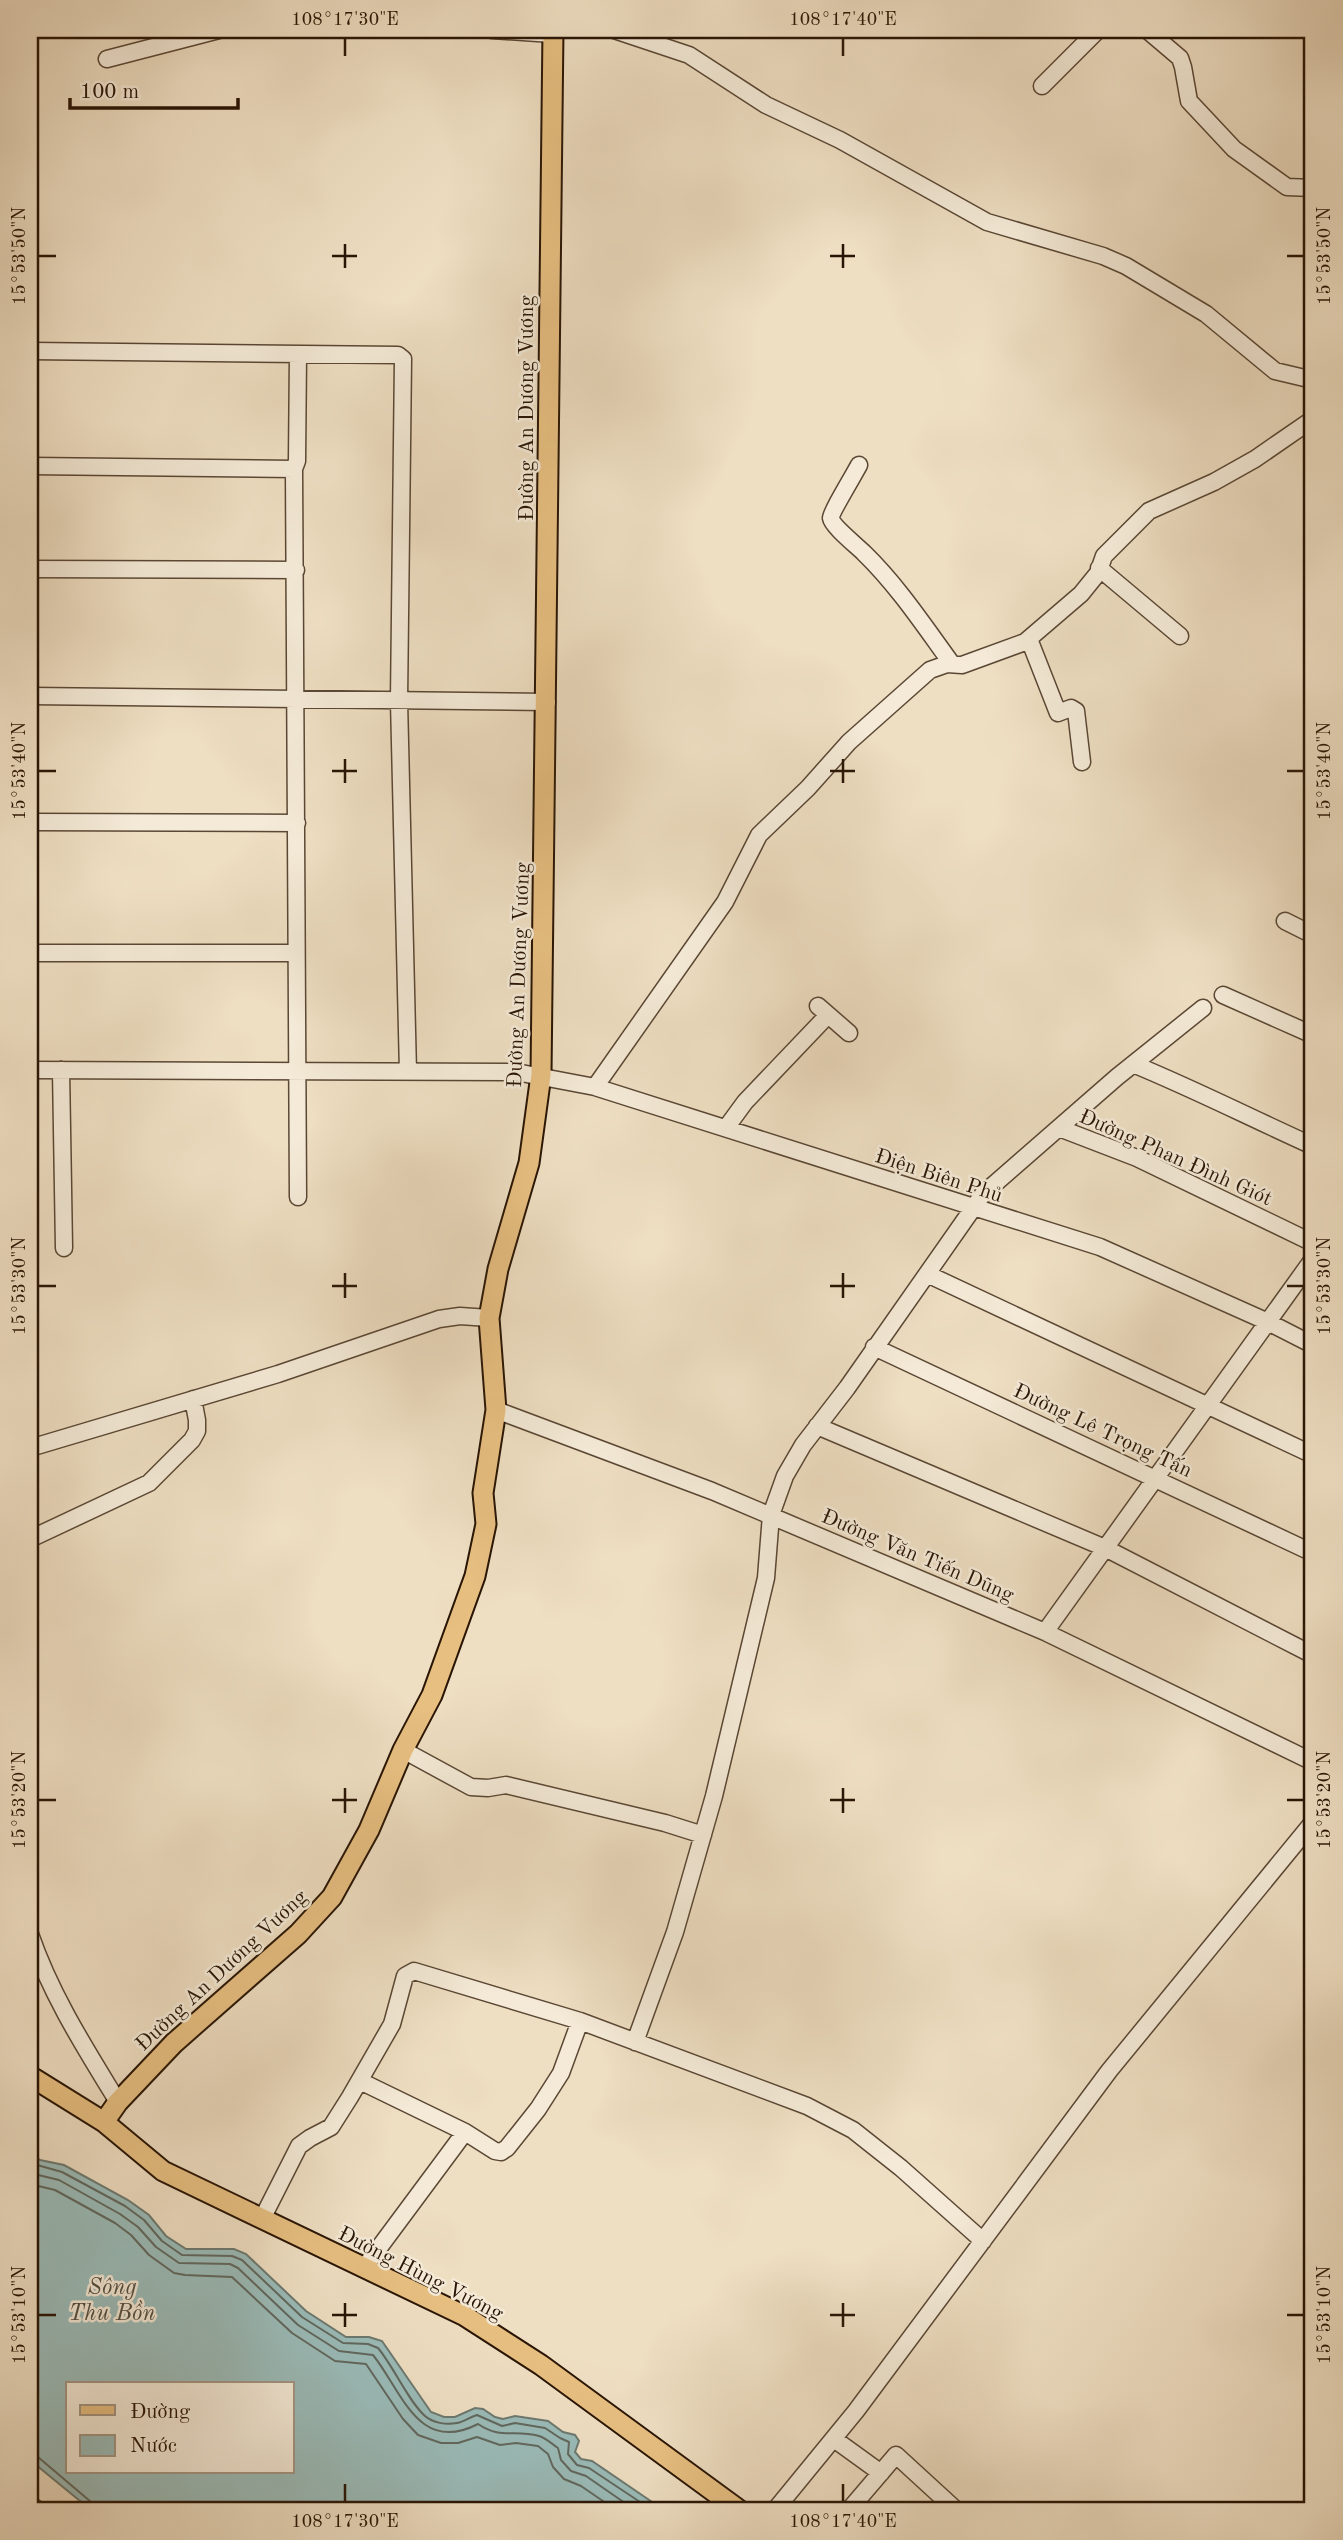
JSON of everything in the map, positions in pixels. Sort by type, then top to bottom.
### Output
[{"type":"main road","name":"Đường An Dương Vương","points":[[104,2122],[118,2102],[174,2043],[298,1934],[332,1897],[369,1830],[403,1750],[432,1695],[475,1576],[486,1524],[483,1493],[496,1410],[489,1318],[498,1269],[529,1163],[541,1075],[552,32]]},
{"type":"main road","name":"Đường Hùng Vương","points":[[30,2076],[104,2122],[163,2171],[465,2316],[541,2365],[738,2510]]},
{"type":"street","points":[[107,59],[219,30]]},
{"type":"street","points":[[492,30],[552,32]]},
{"type":"street","points":[[614,30],[689,55],[766,105],[841,140],[987,222],[1103,256],[1126,266],[1206,314],[1275,371],[1313,380]]},
{"type":"street","points":[[1042,86],[1098,30]]},
{"type":"street","points":[[1147,30],[1180,58],[1189,101],[1234,149],[1287,187],[1313,188]]},
{"type":"street","points":[[30,351],[398,355],[402,359],[399,701],[408,1072]]},
{"type":"street","points":[[298,354],[294,469],[298,1197]]},
{"type":"street","points":[[596,1087],[725,902],[758,835],[808,788],[849,741],[930,670],[952,664],[962,665],[1029,639],[1081,594],[1104,556],[1149,511],[1255,460],[1313,419]]},
{"type":"street","points":[[859,465],[831,518],[878,568],[952,664]]},
{"type":"street","points":[[30,466],[294,469]]},
{"type":"street","points":[[1099,568],[1180,636]]},
{"type":"street","points":[[30,569],[296,570]]},
{"type":"street","points":[[1029,639],[1058,713],[1075,709],[1082,762]]},
{"type":"street","points":[[30,696],[547,702]]},
{"type":"street","points":[[30,822],[296,823]]},
{"type":"street","points":[[1285,921],[1313,935]]},
{"type":"street","points":[[38,953],[295,953]]},
{"type":"street","points":[[1223,995],[1313,1035]]},
{"type":"street","points":[[635,2042],[675,1932],[703,1835],[766,1578],[771,1515],[785,1476],[817,1426],[847,1388],[972,1207],[988,1189],[1133,1064],[1203,1008]]},
{"type":"street","points":[[726,1128],[823,1011],[849,1033]]},
{"type":"street","points":[[1133,1064],[1177,1081],[1313,1146]]},
{"type":"street","name":"Điện Biên Phủ","points":[[30,1070],[516,1072],[541,1075],[596,1087],[1100,1247],[1313,1345]]},
{"type":"street","points":[[61,1070],[64,1248]]},
{"type":"street","name":"Đường Phan Đình Giót","points":[[1059,1128],[1137,1158],[1313,1243]]},
{"type":"street","points":[[1045,1632],[1313,1259]]},
{"type":"street","points":[[927,1274],[1313,1454]]},
{"type":"street","points":[[30,1448],[278,1374],[439,1319],[460,1316],[489,1318]]},
{"type":"street","name":"Đường Lê Trọng Tấn","points":[[874,1347],[1313,1553]]},
{"type":"street","points":[[30,1539],[149,1483],[192,1440],[197,1430],[193,1399]]},
{"type":"street","name":"Đường Văn Tiến Dũng","points":[[496,1410],[771,1515],[1045,1632],[1313,1762]]},
{"type":"street","points":[[817,1426],[1105,1548],[1313,1655]]},
{"type":"street","points":[[403,1750],[471,1787],[506,1785],[703,1835]]},
{"type":"street","points":[[775,2510],[834,2439],[1110,2071],[1313,1822]]},
{"type":"street","points":[[30,1934],[41,1967],[70,2024],[118,2102]]},
{"type":"street","points":[[262,2219],[299,2146],[310,2137],[331,2127],[360,2081],[392,2024],[405,1976],[411,1972],[580,2021],[807,2106],[853,2130],[901,2168],[983,2241]]},
{"type":"street","points":[[360,2081],[465,2133],[497,2152],[507,2147],[538,2109],[561,2073],[580,2021]]},
{"type":"street","points":[[364,2268],[465,2133]]},
{"type":"street","points":[[834,2439],[881,2473]]},
{"type":"street","points":[[849,2510],[896,2455],[956,2510]]},
{"type":"street","points":[[30,2504],[38,2510]]},
{"type":"water","name":"Sông Thu Bồn","points":[[30,2155],[64,2165],[128,2200],[149,2215],[166,2236],[186,2249],[234,2249],[246,2254],[306,2311],[346,2337],[369,2337],[382,2341],[431,2412],[444,2417],[455,2417],[475,2408],[503,2419],[515,2416],[548,2421],[563,2432],[575,2435],[579,2441],[575,2452],[581,2459],[592,2461],[661,2510],[91,2510],[30,2460]]}]
